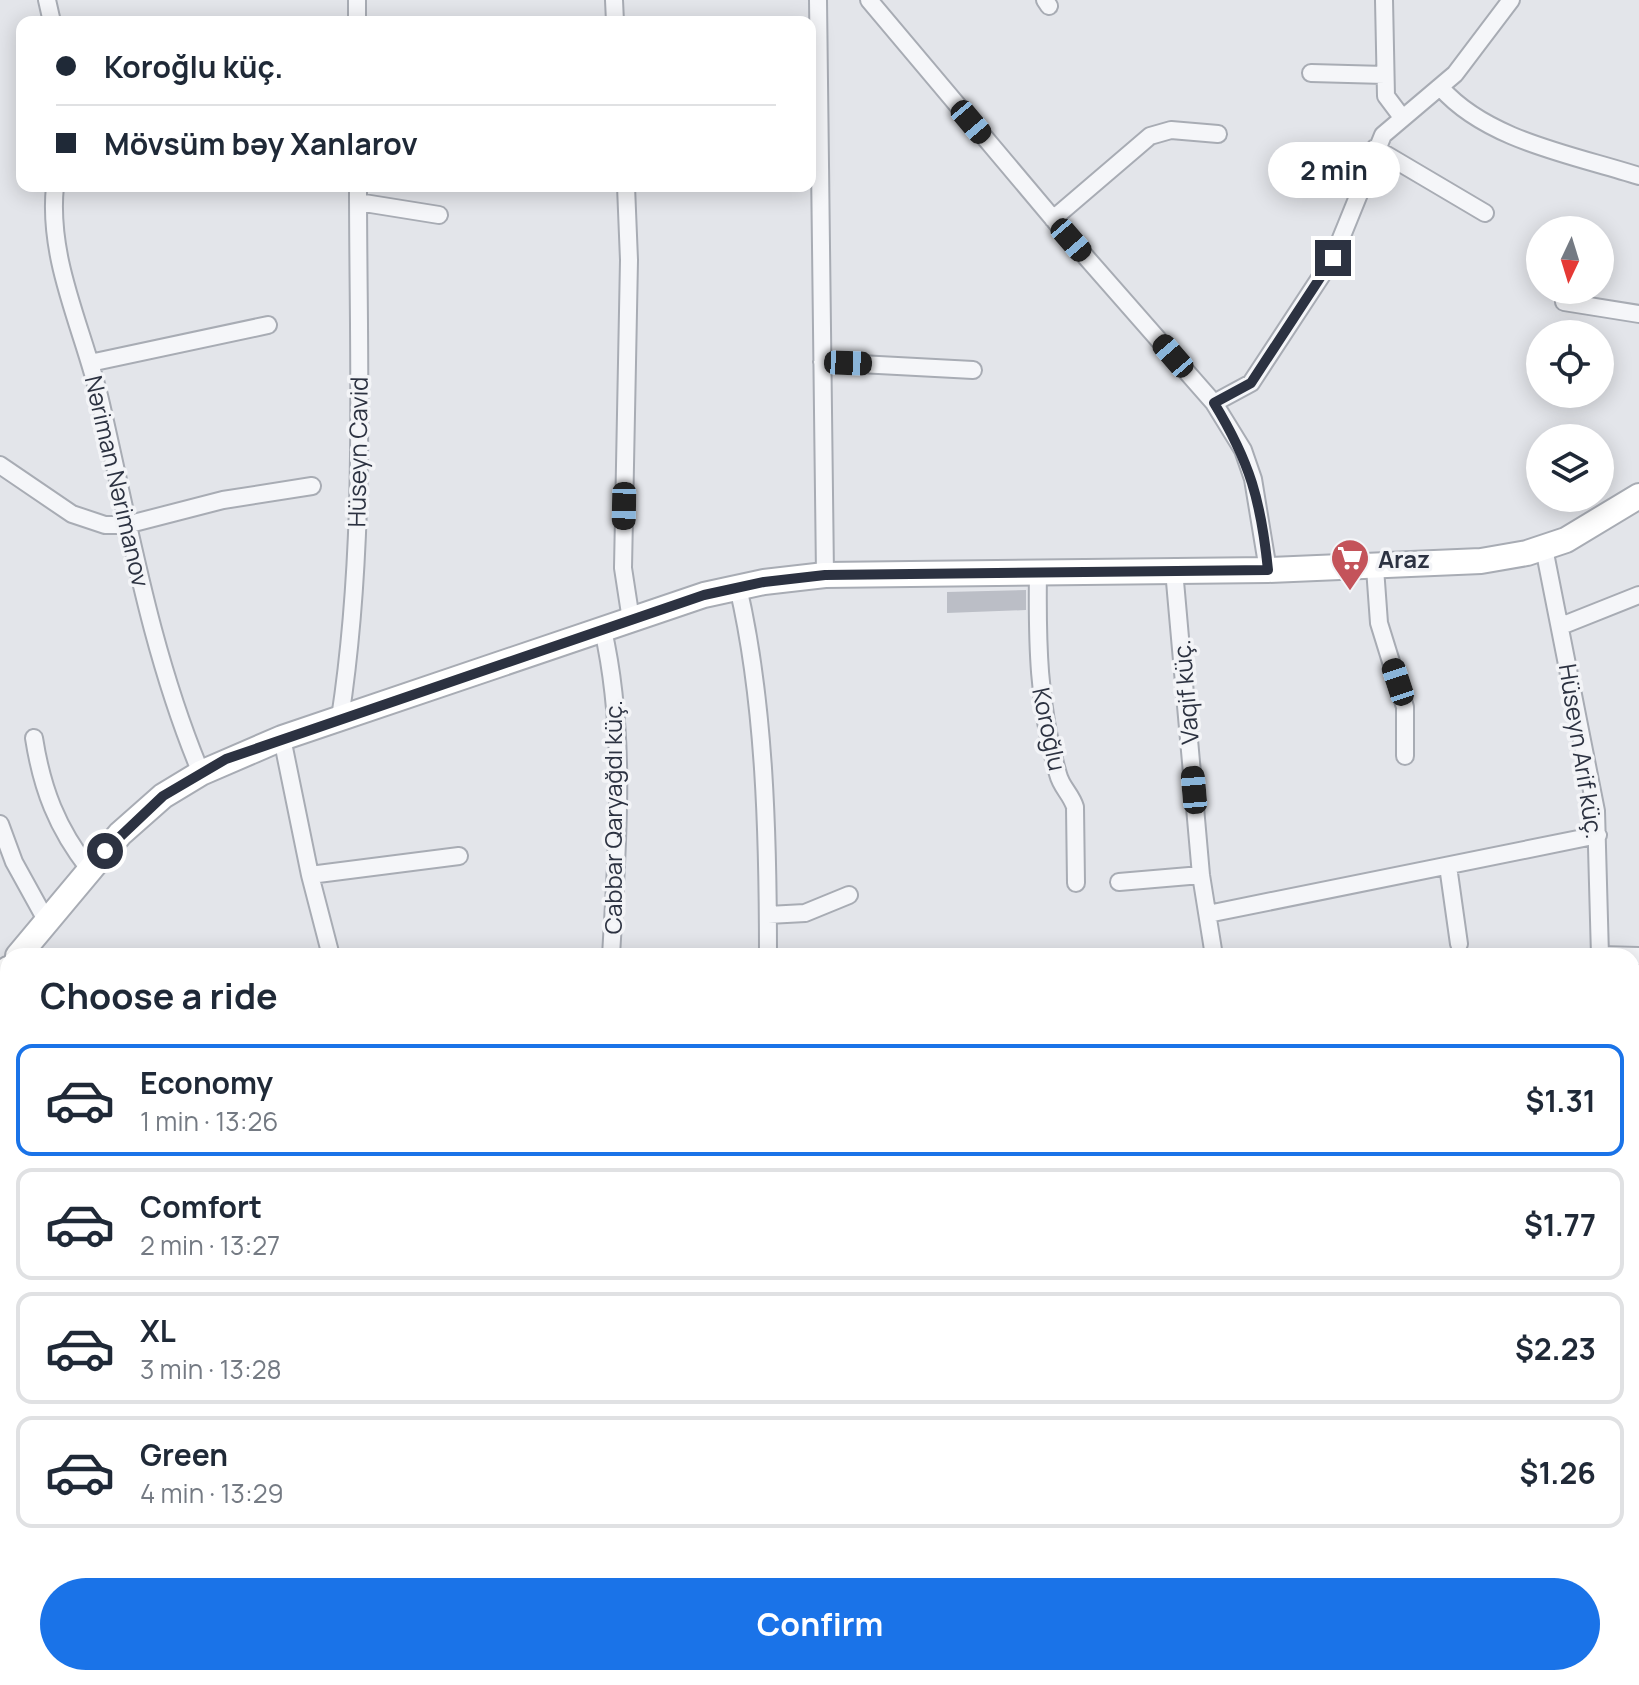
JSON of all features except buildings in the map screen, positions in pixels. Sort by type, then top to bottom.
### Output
[{"type":"street","points":[[818,0],[825,575]]},
{"type":"street","points":[[869,0],[1053,219],[1214,403],[1243,450],[1253,479],[1268,570]]},
{"type":"street","points":[[1384,0],[1386,96],[1401,116]]},
{"type":"street","points":[[1214,403],[1251,383],[1333,258],[1375,148],[1401,116],[1441,88],[1467,61],[1511,0]]},
{"type":"street","points":[[1311,73],[1385,75]]},
{"type":"street","points":[[1441,88],[1474,115],[1529,141],[1639,176]]},
{"type":"street","points":[[1053,219],[1150,136],[1171,130],[1218,134]]},
{"type":"street","points":[[1375,148],[1485,213]]},
{"type":"street","name":"Nəriman Nərimanov","points":[[55,192],[55,229],[62,268],[90,363],[126,525],[164,675],[201,773]]},
{"type":"street","points":[[626,192],[629,260],[623,568],[631,620]]},
{"type":"street","points":[[358,194],[439,215]]},
{"type":"street","name":"Hüseyn Cavid","points":[[340,718],[352,640],[358,490],[358,194]]},
{"type":"street","points":[[1576,304],[1639,314]]},
{"type":"street","points":[[90,363],[268,325]]},
{"type":"street","points":[[822,362],[973,370]]},
{"type":"street","points":[[0,465],[72,514],[105,525],[126,525],[223,500],[312,486]]},
{"type":"street","points":[[27,948],[46,920],[120,834],[152,806],[201,773],[282,738],[738,587],[825,575],[1375,568],[1481,561],[1544,548],[1582,532],[1639,496]]},
{"type":"street","name":"Hüseyn Arif küç.","points":[[1544,548],[1598,835],[1600,948]]},
{"type":"street","points":[[1375,568],[1379,623],[1405,707],[1405,756]]},
{"type":"street","name":"Koroğlu","points":[[1038,570],[1040,689],[1059,779],[1072,795],[1075,807],[1076,883]]},
{"type":"street","name":"Vaqif küç.","points":[[1174,570],[1201,875],[1213,948]]},
{"type":"street","points":[[738,587],[755,696],[768,948]]},
{"type":"street","points":[[1561,626],[1639,595]]},
{"type":"street","name":"Cabbar Qaryağdı küç.","points":[[603,630],[613,692],[617,768],[611,948]]},
{"type":"street","points":[[34,738],[41,782],[56,819],[89,869]]},
{"type":"street","points":[[282,738],[310,875],[329,948]]},
{"type":"street","points":[[0,824],[14,862],[46,920]]},
{"type":"street","points":[[1208,914],[1598,835]]},
{"type":"street","points":[[310,875],[459,856]]},
{"type":"street","points":[[1448,866],[1459,944]]},
{"type":"street","points":[[1119,882],[1201,875]]},
{"type":"street","points":[[768,915],[805,913],[849,895]]},
{"type":"place","name":"Araz","points":[[1350,592]]},
{"type":"route","points":[[105,851],[163,796],[226,759],[704,595],[794,577],[825,575],[1038,570],[1268,570],[1253,479],[1243,450],[1214,403],[1240,392],[1251,383],[1333,258]]}]
